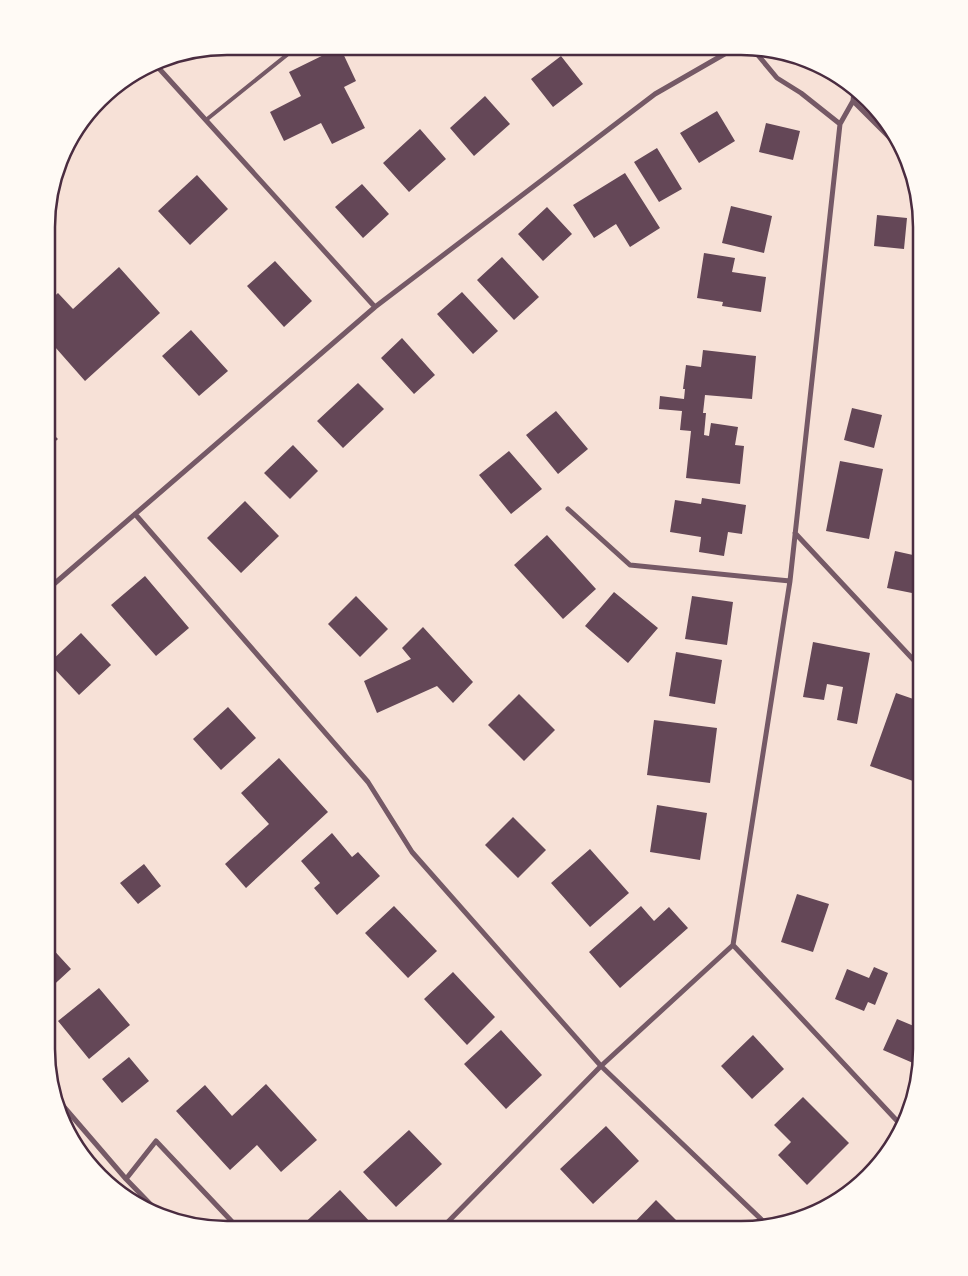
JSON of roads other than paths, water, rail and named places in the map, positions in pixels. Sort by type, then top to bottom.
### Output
[{"type":"street","points":[[55,583],[375,307],[655,94],[723,55]]},
{"type":"street","points":[[758,56],[777,78],[801,93],[840,124]]},
{"type":"street","points":[[160,69],[375,307]]},
{"type":"street","points":[[449,1221],[601,1066],[733,945],[790,582],[840,124],[854,101],[854,97]]},
{"type":"street","points":[[854,101],[885,132]]},
{"type":"street","points":[[568,509],[630,565],[790,582]]},
{"type":"street","points":[[135,514],[368,782],[412,852],[601,1066],[762,1220]]},
{"type":"street","points":[[795,533],[913,659]]},
{"type":"street","points":[[733,945],[897,1121]]},
{"type":"street","points":[[66,1109],[148,1201]]},
{"type":"street","points":[[126,1178],[156,1141],[231,1221]]},
{"type":"lane","points":[[206,120],[287,55]]}]
